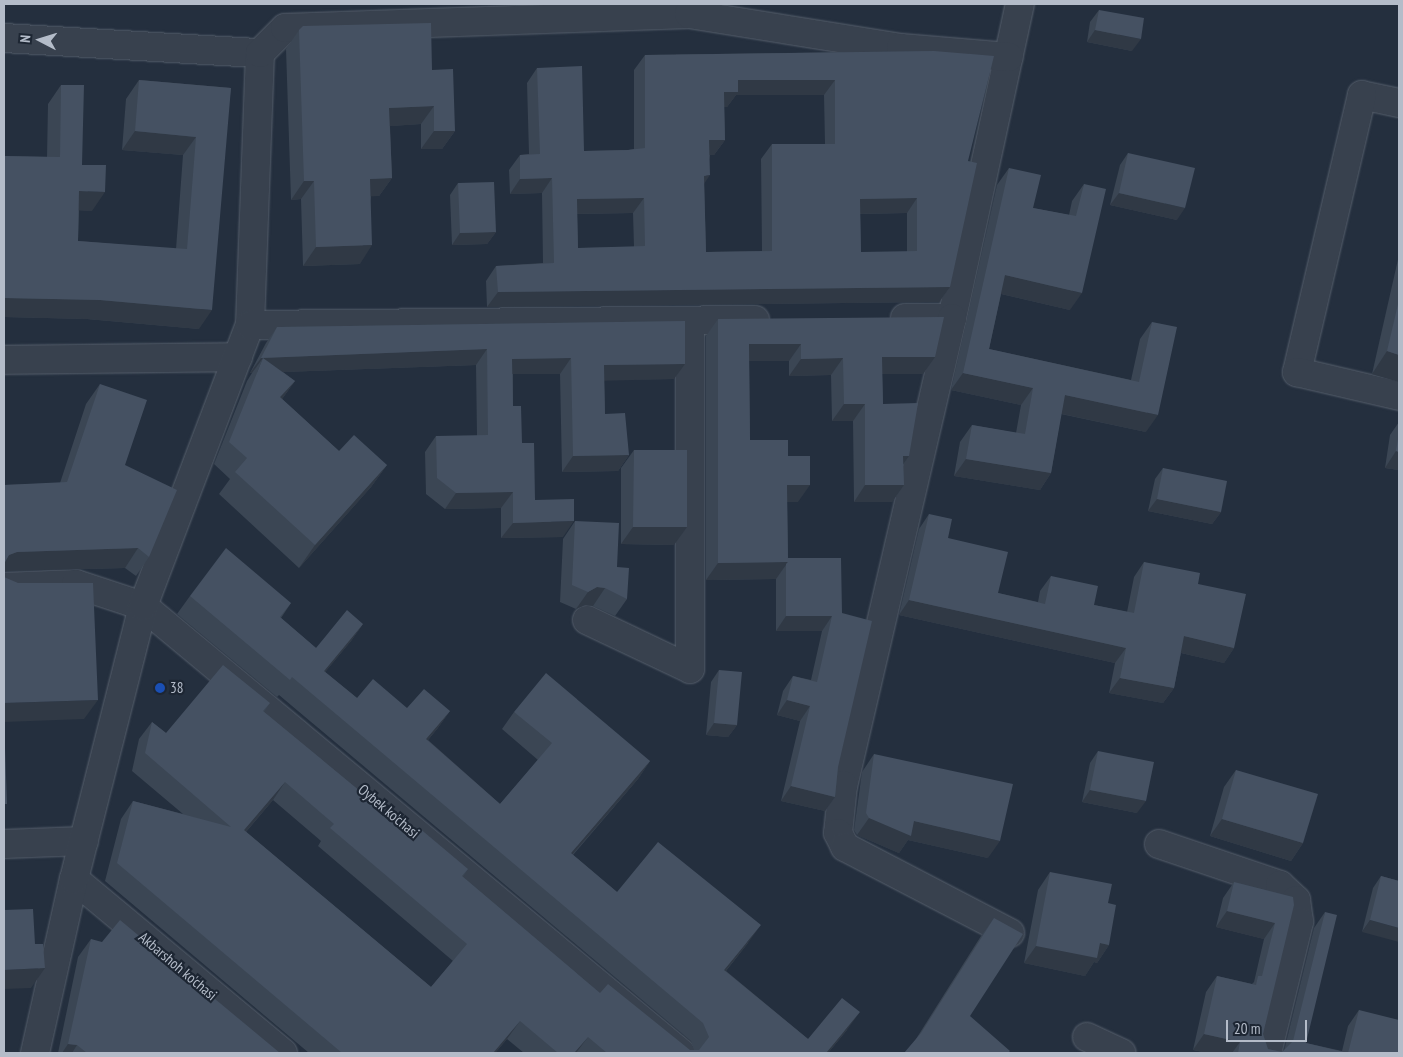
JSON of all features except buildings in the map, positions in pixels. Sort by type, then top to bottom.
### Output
[{"type":"street","points":[[1010,933],[845,847],[838,833],[843,785],[952,318],[1020,4]]},
{"type":"street","points":[[35,1053],[74,879],[143,606],[250,325],[260,53],[285,28],[689,14],[901,48],[1009,57]]},
{"type":"street","points":[[4,38],[260,53]]},
{"type":"street","points":[[1399,103],[1362,95],[1297,372],[1399,396]]},
{"type":"street","points":[[874,319],[952,318]]},
{"type":"street","points":[[250,325],[777,320]]},
{"type":"street","points":[[587,620],[690,669],[690,321]]},
{"type":"street","points":[[4,360],[238,357]]},
{"type":"street","points":[[4,586],[76,584],[143,606]]},
{"type":"street","name":"Oybek ko'chasi","points":[[143,606],[681,1053]]},
{"type":"street","points":[[4,844],[84,841]]},
{"type":"street","points":[[1159,844],[1280,885],[1296,900],[1299,922],[1267,1053]]},
{"type":"street","name":"Akbarshoh ko'chasi","points":[[74,879],[283,1053]]},
{"type":"street","points":[[1087,1037],[1122,1053]]},
{"type":"place","name":"38","points":[[160,688]]}]
